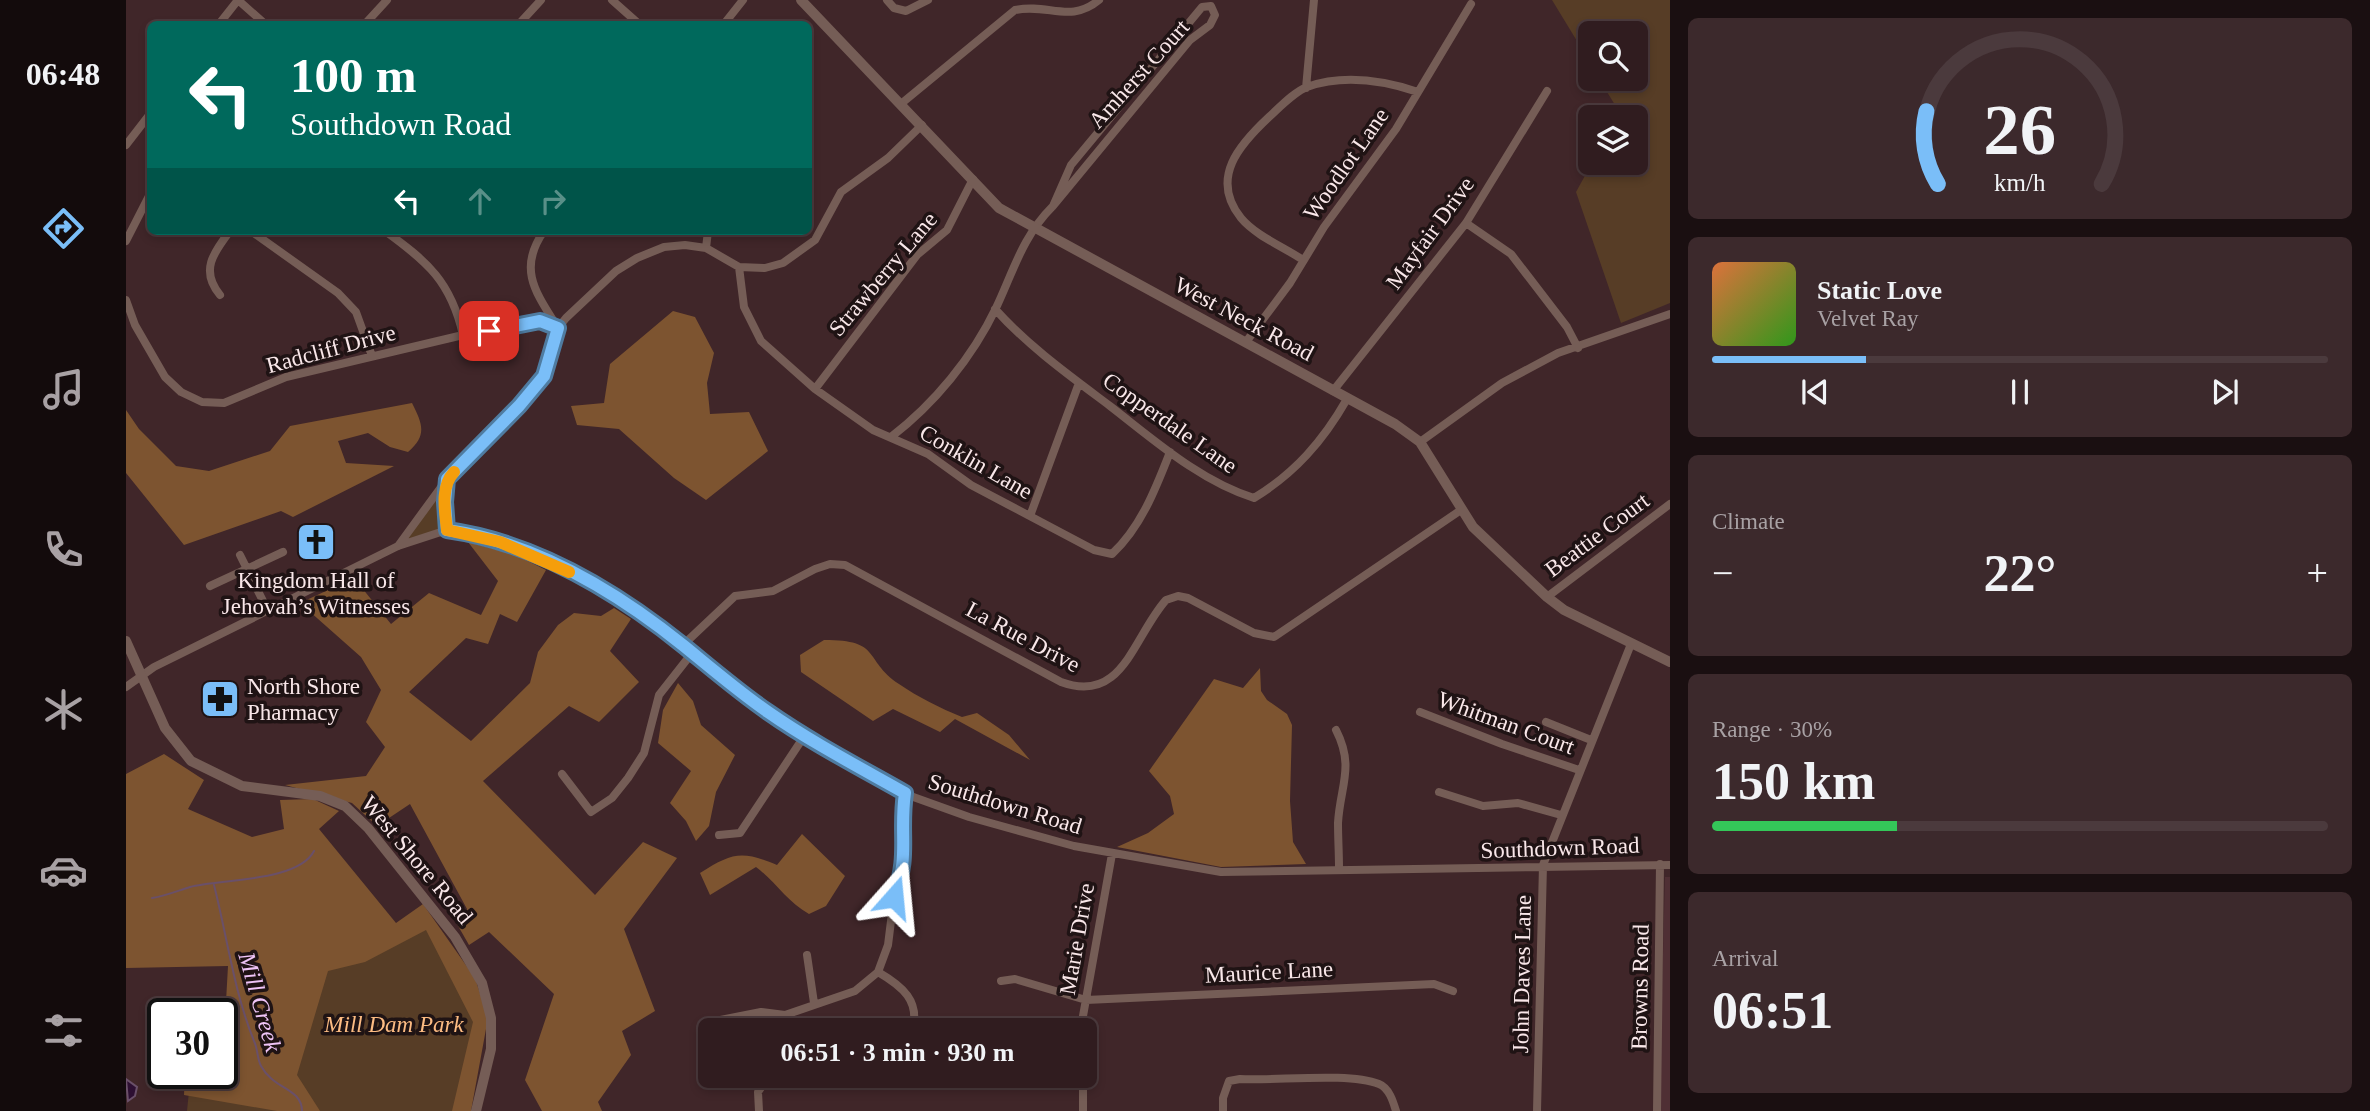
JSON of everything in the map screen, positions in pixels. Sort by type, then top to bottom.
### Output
[{"type":"street","points":[[221,21],[238,0],[262,21]]},
{"type":"street","points":[[368,21],[387,0]]},
{"type":"street","points":[[522,21],[541,0]]},
{"type":"street","points":[[612,0],[636,21]]},
{"type":"street","points":[[726,21],[743,0]]},
{"type":"street","name":"West Neck Road","points":[[801,0],[902,103],[999,208],[1245,342],[1420,442],[1473,527],[1547,597],[1564,610],[1670,662]]},
{"type":"street","points":[[887,0],[894,8],[906,11],[928,0]]},
{"type":"street","points":[[902,103],[1015,10],[1032,6],[1076,13],[1099,0]]},
{"type":"street","points":[[1306,88],[1314,0]]},
{"type":"street","name":"Woodlot Lane","points":[[1245,342],[1389,139],[1471,5]]},
{"type":"street","name":"Amherst Court","points":[[1033,226],[1053,206],[1190,40],[1210,25],[1215,15],[1212,6],[1202,7],[1071,165],[1053,206]]},
{"type":"street","points":[[1303,260],[1252,228],[1232,203],[1228,185],[1236,151],[1282,105],[1306,88],[1347,80],[1370,79],[1418,92]]},
{"type":"street","name":"Mayfair Drive","points":[[1333,391],[1466,223],[1547,91]]},
{"type":"street","points":[[126,145],[147,118]]},
{"type":"street","points":[[398,546],[447,479],[519,406],[544,376],[558,328],[609,278],[637,258],[664,247],[685,245],[706,248],[739,267],[765,268],[801,254],[815,240],[841,192],[887,158],[922,125]]},
{"type":"street","name":"Strawberry Lane","points":[[815,389],[917,255],[947,230],[973,178]]},
{"type":"street","points":[[126,241],[147,200]]},
{"type":"street","points":[[1466,223],[1511,254],[1567,327],[1578,348]]},
{"type":"street","points":[[891,437],[925,410],[995,309],[1033,226]]},
{"type":"street","points":[[220,295],[209,277],[208,267],[228,235]]},
{"type":"street","points":[[257,235],[338,293],[356,312],[372,356]]},
{"type":"street","points":[[390,235],[436,272],[458,313],[463,335]]},
{"type":"street","points":[[540,235],[531,251],[529,268],[538,295],[558,328]]},
{"type":"street","points":[[706,248],[708,235]]},
{"type":"street","name":"Conklin Lane","points":[[739,267],[744,307],[761,341],[815,389],[873,430],[928,454],[971,485],[1094,550],[1112,554],[1127,540],[1153,495],[1170,452]]},
{"type":"street","name":"Radcliff Drive","points":[[126,300],[135,325],[165,377],[181,392],[202,402],[224,403],[286,377],[463,335],[540,321],[558,328]]},
{"type":"street","name":"Copperdale Lane","points":[[995,309],[1015,330],[1079,383],[1170,452],[1227,487],[1254,498],[1272,487],[1314,450],[1347,399]]},
{"type":"street","points":[[1420,442],[1503,383],[1558,353],[1670,314]]},
{"type":"street","points":[[1030,516],[1079,383]]},
{"type":"street","points":[[126,687],[142,674],[398,546],[447,530],[447,479]]},
{"type":"street","name":"Beattie Court","points":[[1547,597],[1670,504]]},
{"type":"street","name":"La Rue Drive","points":[[683,645],[735,596],[773,592],[816,569],[830,564],[845,565],[1061,682],[1077,689],[1091,689],[1106,683],[1118,672],[1166,600],[1178,596],[1188,598],[1254,633],[1274,637],[1461,510]]},
{"type":"street","name":"Southdown Road","points":[[447,530],[489,539],[540,557],[603,589],[683,645],[766,711],[905,793],[969,817],[1112,854],[1221,872],[1339,868],[1468,870],[1665,864]]},
{"type":"street","points":[[210,586],[283,552]]},
{"type":"street","points":[[240,555],[268,611]]},
{"type":"street","name":"West Shore Road","points":[[126,641],[168,734],[191,761],[242,786],[311,795],[339,802],[361,821],[438,914],[475,968],[490,1010],[492,1049],[476,1111]]},
{"type":"street","name":"John Daves Lane","points":[[1537,1111],[1543,866],[1631,644]]},
{"type":"street","points":[[562,774],[591,812],[612,798],[644,753],[659,695],[692,653]]},
{"type":"street","name":"Whitman Court","points":[[1420,712],[1502,744],[1580,770]]},
{"type":"street","name":"Whitman Court","points":[[1546,722],[1591,740]]},
{"type":"street","points":[[1336,730],[1345,746],[1346,785],[1338,820],[1339,868]]},
{"type":"street","points":[[719,835],[740,833],[805,735]]},
{"type":"street","points":[[1440,792],[1483,806],[1518,803],[1561,815]]},
{"type":"street","points":[[730,1018],[761,1012],[785,1015],[855,991],[878,972],[888,945],[891,911],[905,865],[902,813],[905,793]]},
{"type":"street","name":"Marie Drive","points":[[1084,1018],[1112,854]]},
{"type":"street","name":"Browns Road","points":[[1657,1111],[1665,864]]},
{"type":"street","points":[[807,955],[814,1003]]},
{"type":"street","points":[[878,972],[898,983],[911,997],[914,1018]]},
{"type":"street","name":"Maurice Lane","points":[[1001,981],[1015,979],[1086,1000],[1434,984],[1453,991]]},
{"type":"street","points":[[1223,1111],[1223,1098],[1229,1082],[1352,1080],[1381,1084],[1391,1096],[1396,1111]]},
{"type":"street","points":[[759,1111],[760,1088]]},
{"type":"street","points":[[1083,1088],[1083,1111]]},
{"type":"shaded area","points":[[673,311],[695,317],[714,353],[707,383],[710,414],[749,412],[768,451],[706,500],[674,478],[619,429],[577,425],[571,406],[604,403],[610,364]]},
{"type":"shaded area","points":[[412,403],[421,424],[421,435],[408,452],[390,447],[368,433],[338,441],[346,463],[394,466],[293,517],[281,511],[184,545],[126,473],[126,410],[139,429],[176,466],[209,471],[270,451],[290,426]]},
{"type":"shaded area","points":[[468,542],[516,555],[546,570],[517,622],[500,614],[488,644],[466,638],[409,692],[471,741],[530,683],[538,652],[558,625],[574,613],[601,616],[614,608],[631,619],[610,651],[639,682],[599,722],[569,706],[483,781],[595,895],[643,842],[677,858],[624,929],[655,1011],[622,1031],[631,1055],[598,1102],[602,1111],[542,1111],[525,1080],[554,994],[489,932],[469,945],[457,924],[467,909],[410,804],[377,826],[352,803],[285,785],[366,776],[385,747],[366,722],[381,690],[361,657],[300,603],[354,578],[391,624],[429,593],[481,615],[498,581]]},
{"type":"shaded area","points":[[824,640],[855,643],[864,647],[888,675],[906,689],[962,717],[977,713],[1009,735],[1030,760],[955,719],[940,732],[893,709],[873,721],[801,672],[800,655]]},
{"type":"shaded area","points":[[1260,668],[1261,691],[1267,700],[1287,714],[1292,725],[1290,801],[1293,842],[1306,864],[1221,867],[1117,847],[1148,833],[1174,814],[1170,796],[1149,771],[1214,679],[1243,688]]},
{"type":"shaded area","points":[[678,683],[693,701],[701,725],[735,755],[716,792],[709,826],[696,841],[686,821],[670,803],[691,771],[658,743],[663,710]]},
{"type":"shaded area","points":[[164,754],[204,780],[188,809],[252,837],[284,829],[280,800],[313,799],[339,811],[319,829],[396,923],[423,904],[475,978],[488,1018],[471,1111],[452,1111],[473,1022],[426,930],[365,962],[328,971],[297,1075],[320,1111],[277,1111],[184,1095],[184,1089],[238,1089],[238,998],[226,998],[228,966],[126,968],[126,774]]},
{"type":"shaded area","points":[[802,834],[845,876],[826,906],[809,914],[794,904],[756,867],[710,895],[700,873],[720,861],[737,856],[754,857],[777,865]]},
{"type":"shaded area","points":[[1665,877],[1670,877],[1670,1111],[1659,1111]]},
{"type":"shaded area","points":[[126,1079],[137,1087],[135,1096],[128,1101]]},
{"type":"green space","points":[[1552,0],[1670,0],[1670,303],[1621,323],[1576,192],[1585,175],[1648,175],[1648,105],[1615,105],[1606,91],[1648,91],[1648,21],[1578,21],[1578,43]]},
{"type":"green space","points":[[444,487],[444,528],[404,541]]},
{"type":"green space","name":"Mill Dam Park","points":[[431,923],[484,1012],[466,1111],[187,1111],[189,1091],[238,1089],[238,1084],[291,1076],[330,941]]},
{"type":"waterway","name":"Mill Creek","points":[[152,898],[203,884],[276,874],[292,869],[314,851]]},
{"type":"waterway","name":"Mill Creek","points":[[214,885],[236,984],[260,1063],[266,1074],[297,1098],[302,1111]]},
{"type":"slow traffic","points":[[454,472],[447,479],[447,530],[500,542],[569,572]]},
{"type":"place","name":"Kingdom Hall of Jehovah’s Witnesses","points":[[316,542]]},
{"type":"place","name":"North Shore Pharmacy","points":[[220,699]]},
{"type":"route","points":[[489,331],[540,321],[558,328],[544,376],[519,406],[447,479],[447,530],[500,542],[534,555],[603,589],[683,645],[766,711],[905,793],[902,813],[905,865],[894,897]]}]
